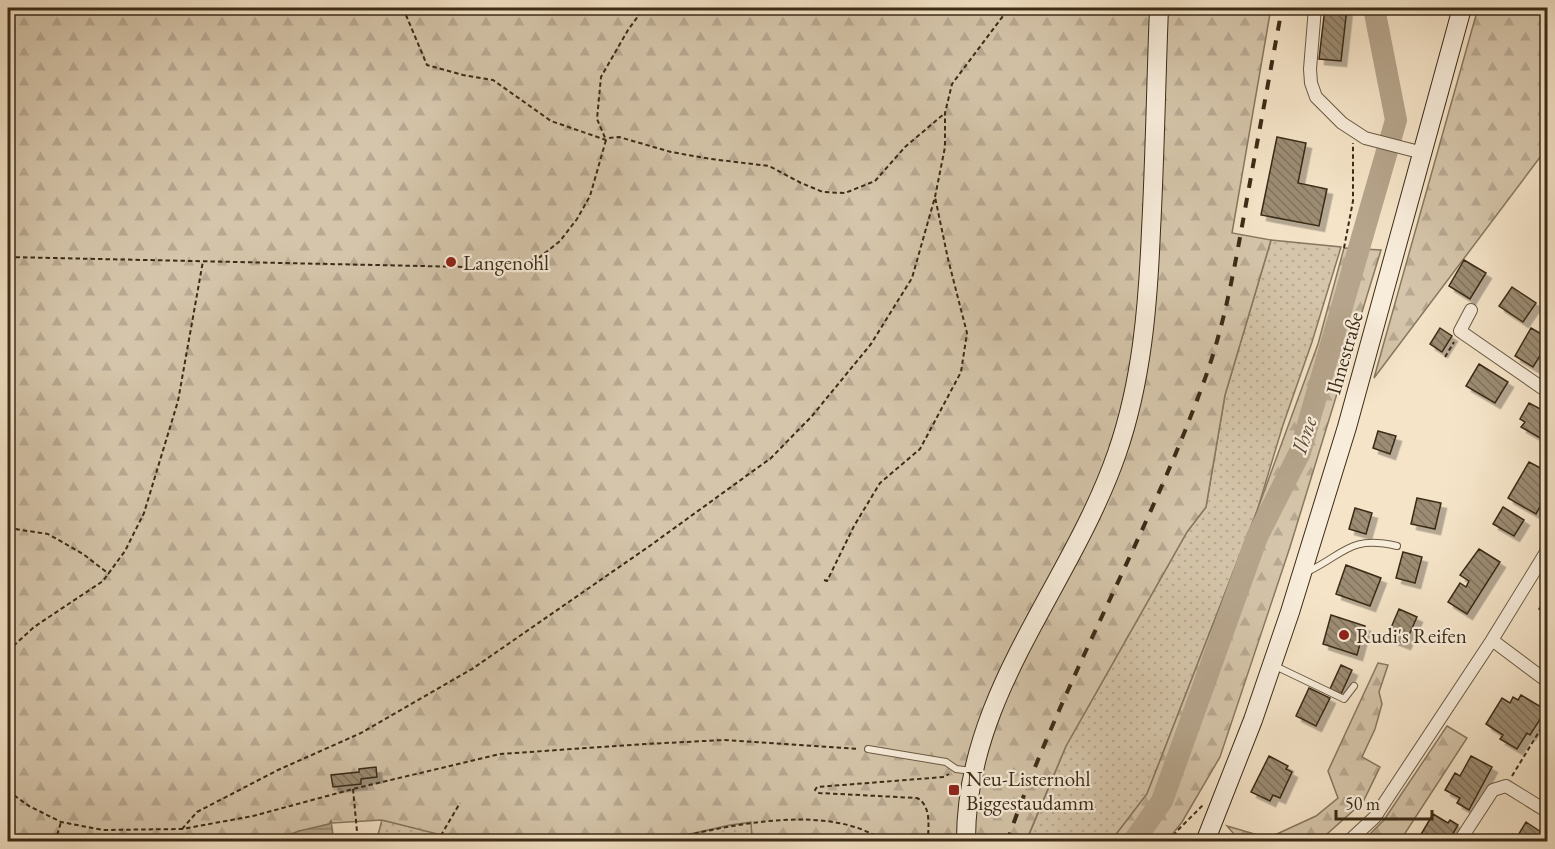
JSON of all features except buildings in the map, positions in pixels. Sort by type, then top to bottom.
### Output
[{"type":"main road","points":[[966,842],[967,800],[964,770],[1018,651],[1080,538],[1103,489],[1130,410],[1138,372],[1148,295],[1159,8]]},
{"type":"main road","name":"Ihnestraße","points":[[1204,842],[1273,665],[1347,427],[1416,151],[1462,8]]},
{"type":"street","points":[[1315,8],[1310,69],[1311,83],[1316,97],[1342,123],[1365,138],[1416,151]]},
{"type":"street","points":[[1471,310],[1460,332],[1548,392]]},
{"type":"street","points":[[1348,842],[1376,817],[1492,640],[1548,549]]},
{"type":"street","points":[[1492,640],[1548,682]]},
{"type":"street","points":[[1459,842],[1493,790],[1506,786],[1548,812]]},
{"type":"lane","points":[[1301,575],[1325,564],[1348,547],[1375,542],[1397,546]]},
{"type":"lane","points":[[1273,665],[1344,699],[1354,686]]},
{"type":"lane","points":[[868,749],[946,762],[964,770]]},
{"type":"path","points":[[403,8],[426,65],[494,80],[551,121],[606,140],[620,137],[671,152],[769,166],[823,192],[845,193],[875,181],[905,147],[945,113]]},
{"type":"path","points":[[8,257],[512,268],[540,257],[560,241],[577,219],[593,188],[600,154],[606,140],[597,119],[601,77],[628,30],[644,8]]},
{"type":"path","points":[[182,828],[197,812],[361,733],[472,669],[642,552],[771,458],[812,416],[871,344],[912,278],[935,197],[945,147],[945,113],[952,84],[1009,8]]},
{"type":"path","points":[[1344,248],[1353,201],[1353,129]]},
{"type":"path","points":[[824,580],[826,581],[854,526],[880,483],[920,449],[961,372],[967,333],[935,197]]},
{"type":"path","points":[[8,651],[34,627],[103,581],[125,550],[144,513],[178,401],[203,261]]},
{"type":"path","points":[[1445,357],[1460,332]]},
{"type":"path","points":[[8,528],[48,534],[83,554],[109,574]]},
{"type":"path","points":[[1506,786],[1548,717]]},
{"type":"path","points":[[8,791],[29,806],[61,822],[103,830],[182,828],[253,816],[352,789],[500,754],[724,741],[868,749]]},
{"type":"path","points":[[928,842],[928,812],[922,801],[916,798],[819,793],[815,790],[817,787],[944,777],[964,770]]},
{"type":"path","points":[[352,789],[358,842]]},
{"type":"path","points":[[1169,842],[1199,808],[1222,796]]},
{"type":"path","points":[[437,842],[460,803]]},
{"type":"path","points":[[658,842],[730,825],[806,819],[858,829],[875,834],[885,842]]},
{"type":"path","points":[[55,842],[61,822]]},
{"type":"path","points":[[563,842],[588,842]]},
{"type":"green space","points":[[8,8],[1271,8],[1232,233],[1271,240],[1225,395],[1206,507],[1187,532],[1066,746],[1026,841],[752,841],[751,822],[658,841],[469,842],[382,820],[332,823],[331,821],[329,824],[272,841],[8,841]]},
{"type":"green space","points":[[1478,8],[1547,8],[1547,148],[1374,378]]},
{"type":"green space","points":[[1271,240],[1341,247],[1257,511],[1147,794],[1111,841],[1026,842],[1066,746],[1187,532],[1206,507],[1225,395]]},
{"type":"green space","points":[[1344,248],[1381,250],[1290,547],[1220,757],[1182,822],[1167,841],[1111,841],[1147,794],[1257,511],[1318,344]]},
{"type":"green space","points":[[1378,663],[1388,665],[1379,692],[1382,704],[1375,729],[1362,757],[1380,767],[1363,802],[1319,841],[1240,841],[1227,826],[1268,838],[1316,816],[1338,798],[1328,771]]},
{"type":"green space","points":[[1447,726],[1467,738],[1400,841],[1363,841],[1384,820]]},
{"type":"green space","points":[[382,820],[469,841],[376,842]]},
{"type":"green space","points":[[752,822],[752,841],[658,842],[730,825]]},
{"type":"shaded area","points":[[331,821],[334,841],[272,841],[299,831],[329,824]]},
{"type":"waterway","name":"Ihne","points":[[1133,842],[1162,801],[1257,537],[1300,452],[1396,120],[1374,8]]},
{"type":"railway","points":[[1007,842],[1052,726],[1156,499],[1211,362],[1233,272],[1282,8]]},
{"type":"place","name":"Langenohl","points":[[451,262]]},
{"type":"place","name":"Rudi's Reifen","points":[[1344,635]]},
{"type":"place","name":"Neu-Listernohl Biggestaudamm","points":[[954,790]]}]
